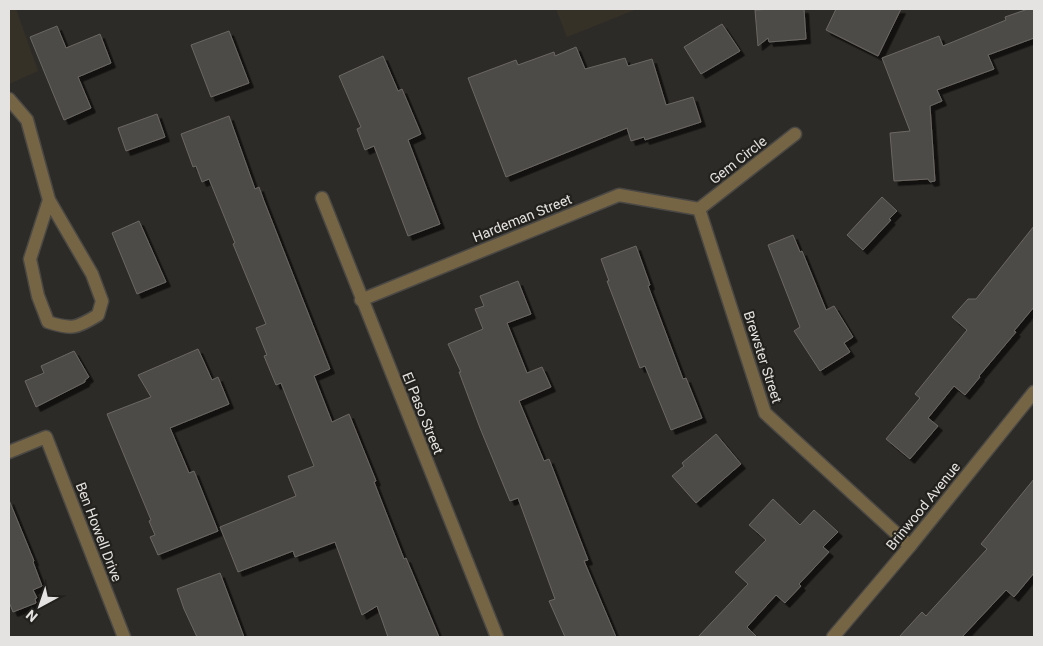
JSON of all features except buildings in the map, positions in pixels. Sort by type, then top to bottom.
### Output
[{"type":"street","points":[[9,99],[27,120],[49,200],[92,274],[102,301],[98,315],[81,325],[64,327],[48,322],[38,296],[30,259],[49,200]]},
{"type":"street","name":"Gem Circle","points":[[699,209],[795,134]]},
{"type":"street","name":"Hardeman Street","points":[[361,300],[619,195],[699,209]]},
{"type":"street","name":"El Paso Street","points":[[322,198],[361,300],[497,637]]},
{"type":"street","name":"Brewster Street","points":[[699,209],[765,413],[910,546]]},
{"type":"street","name":"Brinwood Avenue","points":[[834,637],[1034,392]]},
{"type":"street","name":"Ben Howell Drive","points":[[9,452],[46,437],[124,637]]},
{"type":"shaded area","points":[[9,9],[16,9],[38,71],[9,84]]},
{"type":"shaded area","points":[[556,9],[637,9],[567,37]]}]
